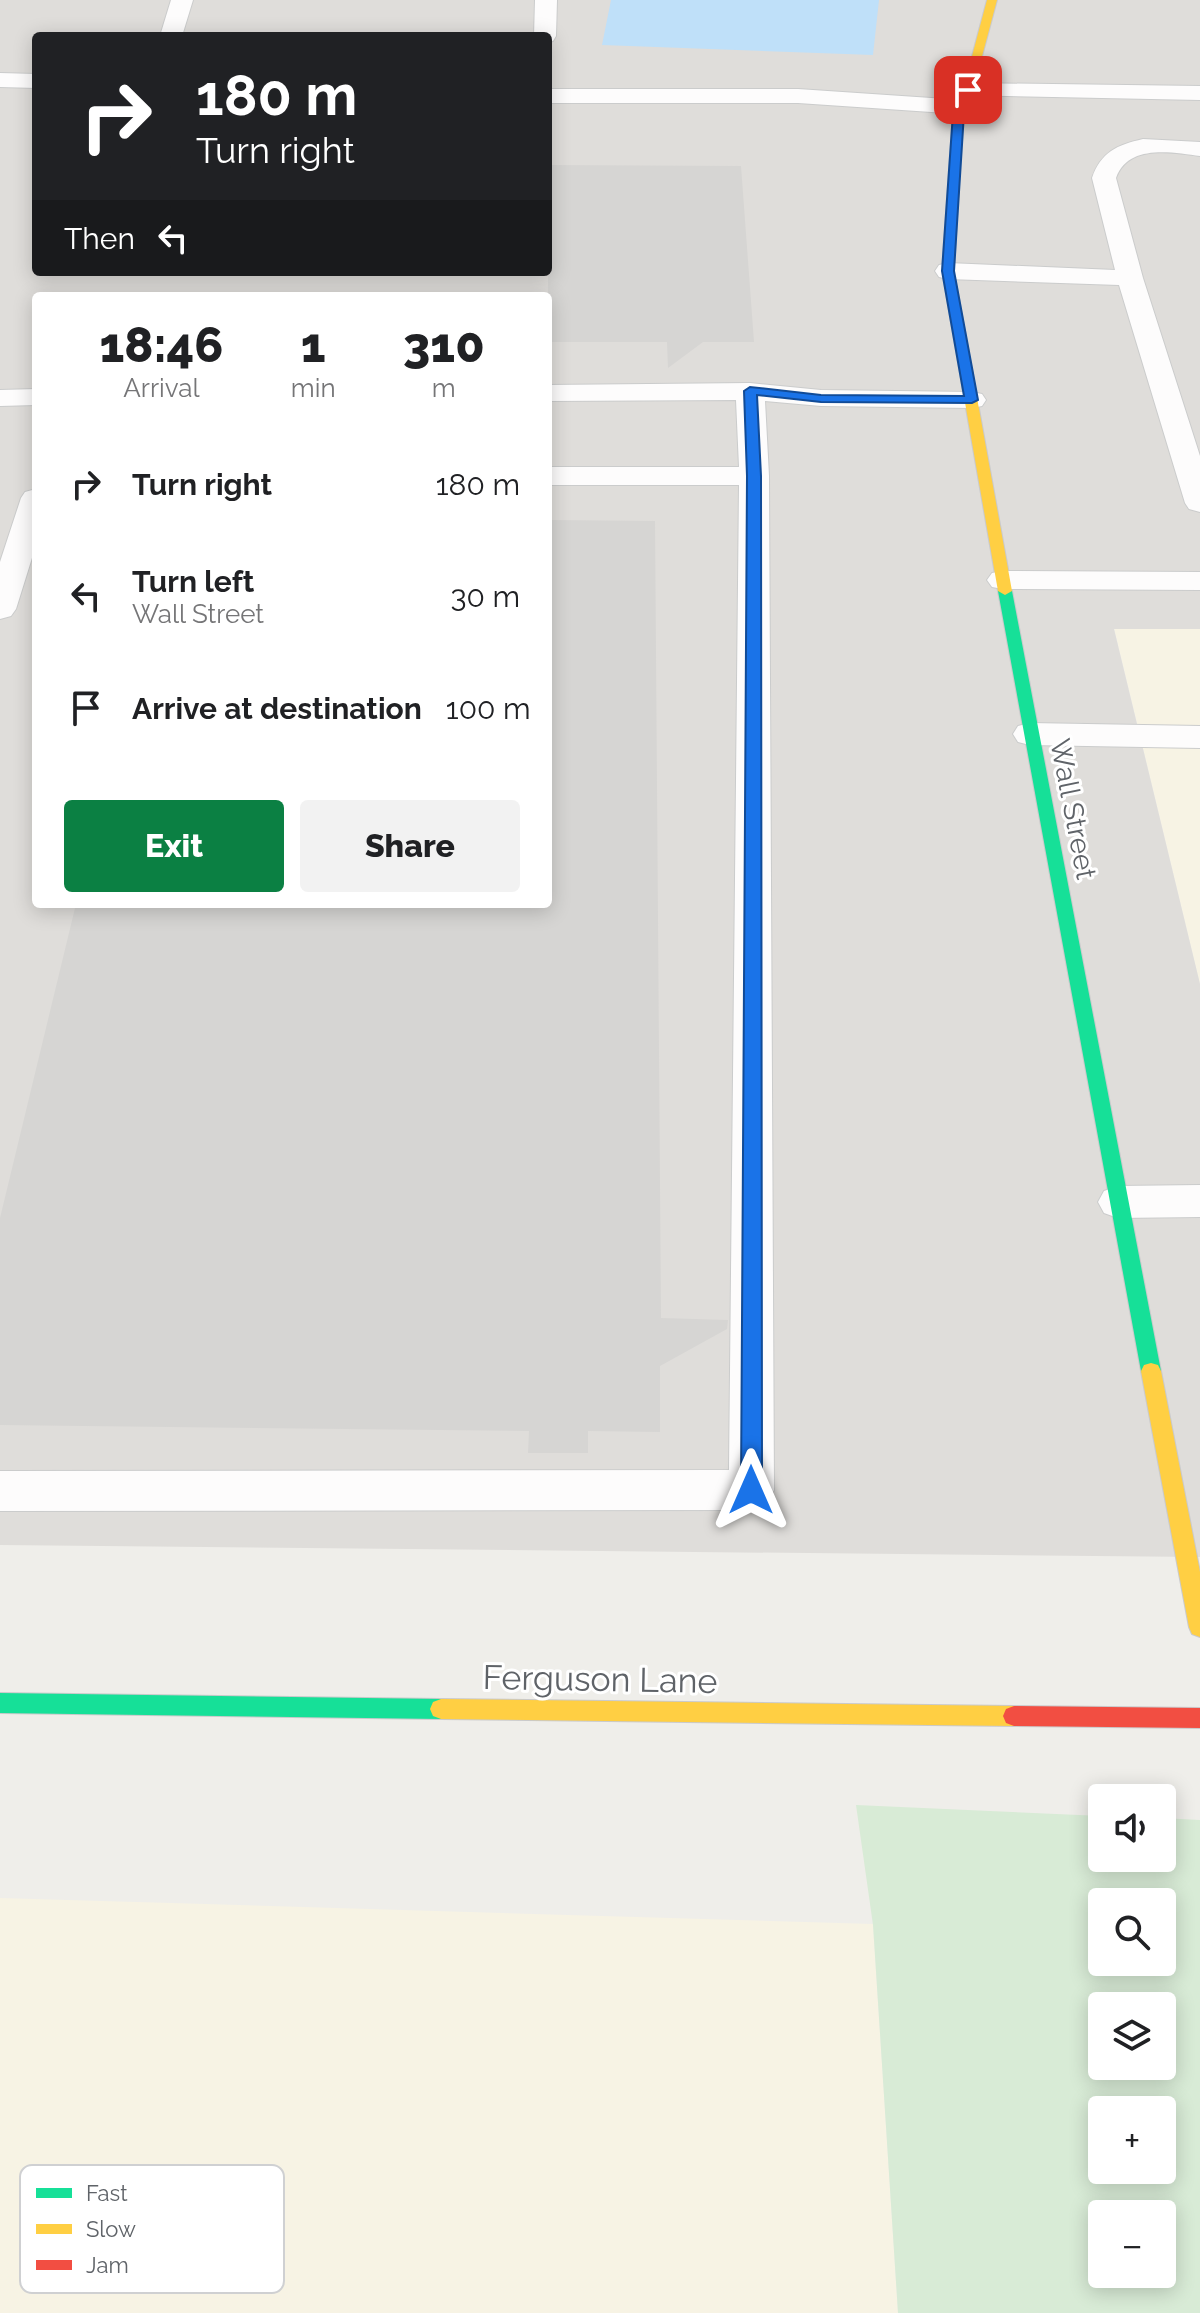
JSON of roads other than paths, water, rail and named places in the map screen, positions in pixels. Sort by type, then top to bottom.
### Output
[{"type":"street","name":"Wall Street","points":[[992,0],[965,98],[948,271],[1030,734],[1200,1627]]},
{"type":"street","name":"Ferguson Lane","points":[[0,1703],[1200,1718]]},
{"type":"lane","points":[[172,32],[182,0]]},
{"type":"lane","points":[[545,32],[546,0]]},
{"type":"lane","points":[[0,80],[32,81]]},
{"type":"lane","points":[[552,96],[965,98],[1200,93]]},
{"type":"lane","points":[[1200,149],[1170,146],[1130,150],[1115,156],[1106,165],[1104,178],[1130,278],[1200,503]]},
{"type":"lane","points":[[948,271],[1130,278]]},
{"type":"lane","points":[[0,1491],[751,1490],[754,476],[750,391]]},
{"type":"lane","points":[[552,393],[750,391],[821,398],[972,400]]},
{"type":"lane","points":[[0,398],[32,397]]},
{"type":"lane","points":[[552,476],[754,476]]},
{"type":"lane","points":[[0,609],[32,510]]},
{"type":"lane","points":[[1003,580],[1200,581]]},
{"type":"lane","points":[[1030,734],[1200,737]]},
{"type":"lane","points":[[1118,1202],[1200,1201]]},
{"type":"water","points":[[611,0],[879,0],[873,55],[602,45]]}]
